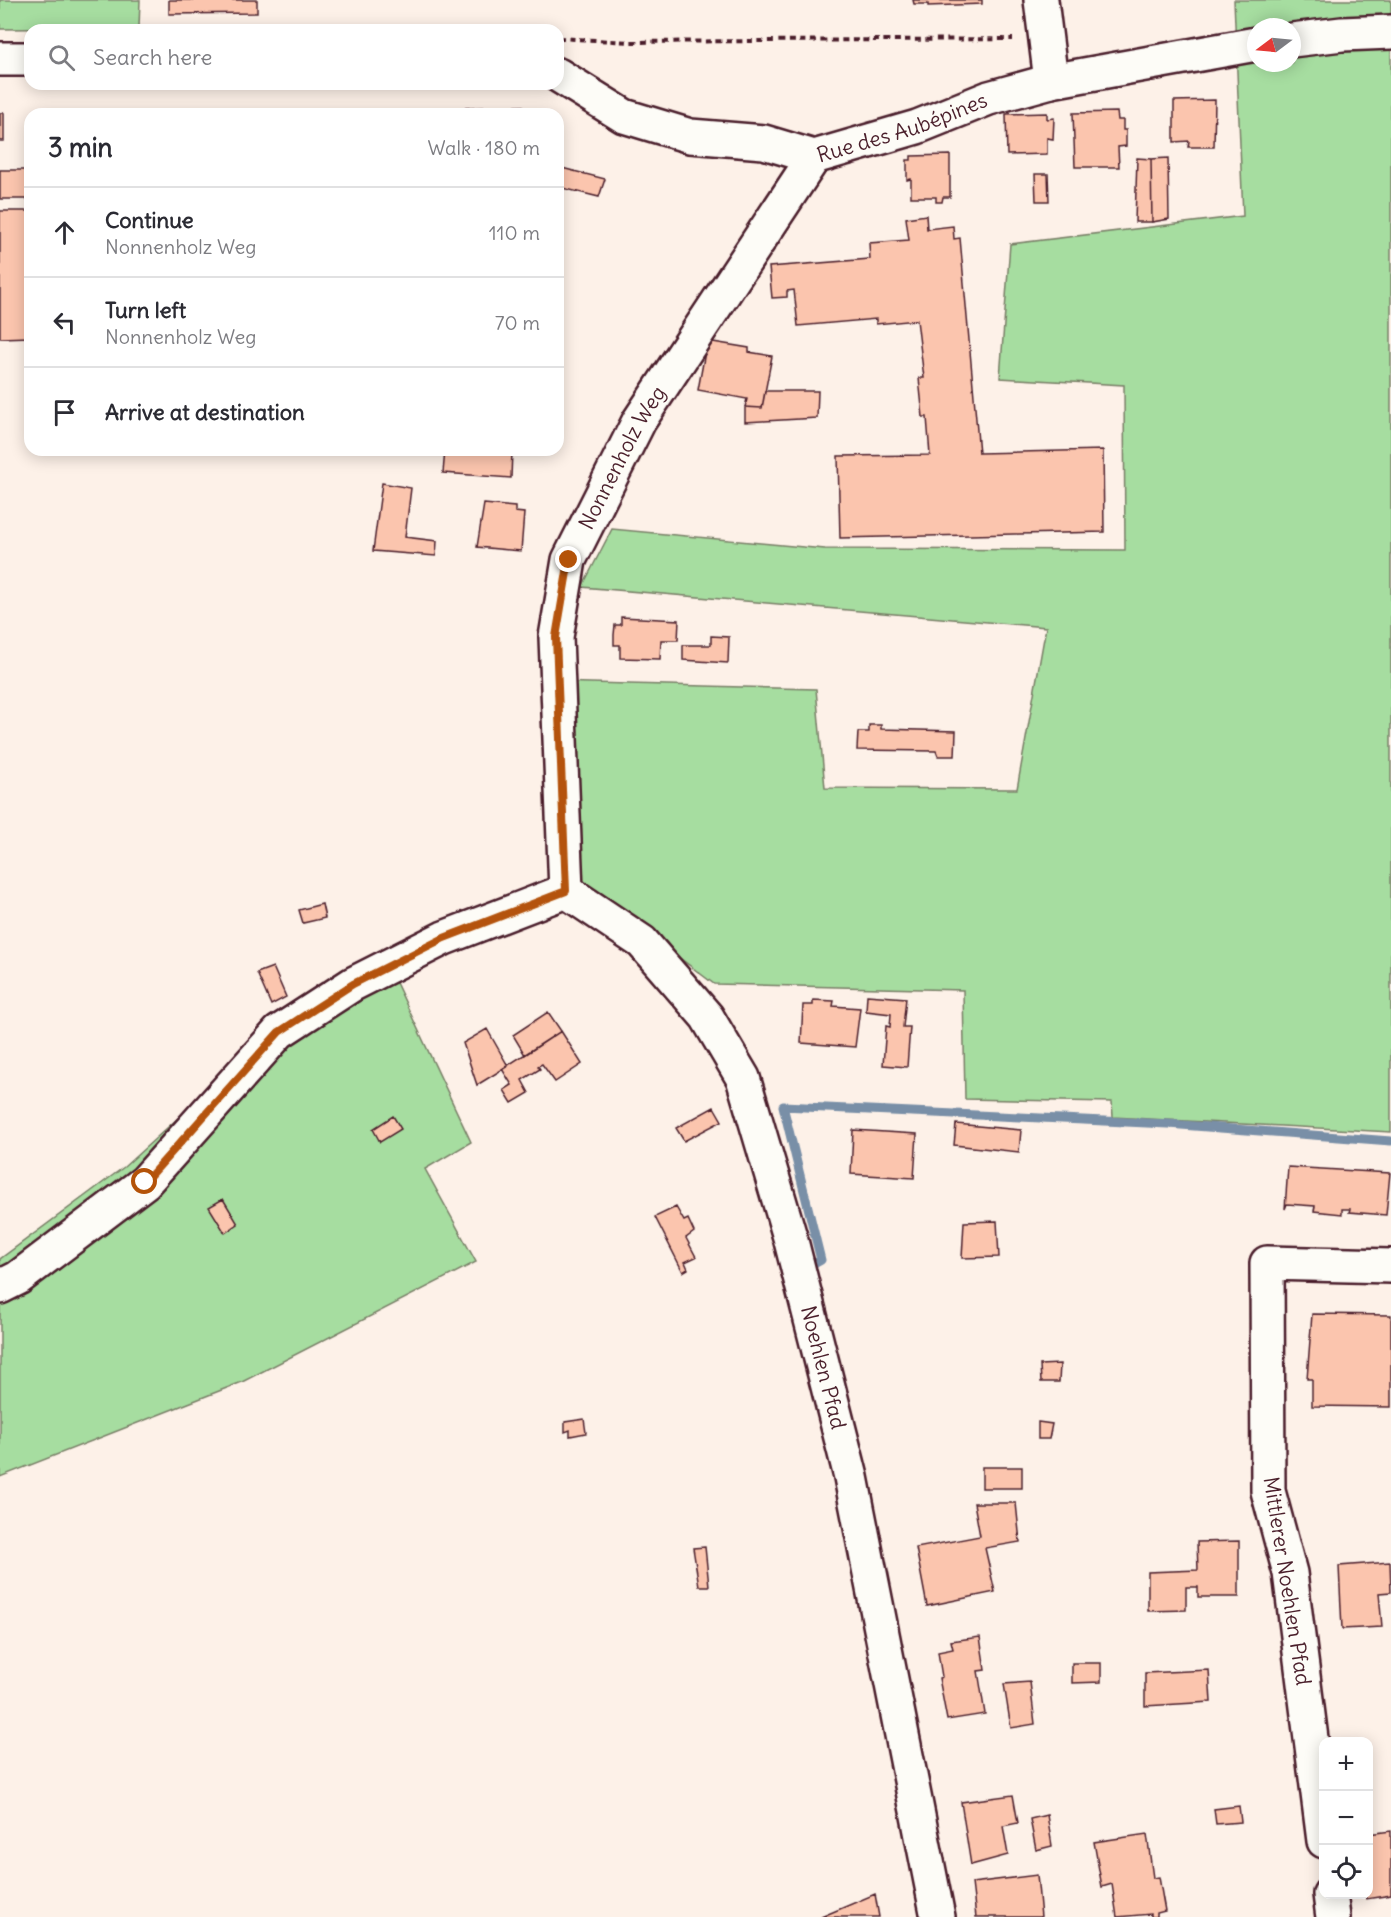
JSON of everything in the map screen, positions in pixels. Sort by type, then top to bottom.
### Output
[{"type":"street","points":[[1041,0],[1051,81]]},
{"type":"street","points":[[1301,39],[1391,32]]},
{"type":"street","name":"Rue des Aubépines","points":[[564,79],[624,116],[690,136],[764,142],[814,157],[917,128],[988,98],[1051,81],[1247,46]]},
{"type":"street","points":[[0,59],[24,59]]},
{"type":"street","name":"Nonnenholz Weg","points":[[566,891],[556,637],[569,560],[639,421],[814,157]]},
{"type":"street","points":[[0,1287],[18,1278],[145,1182],[279,1032],[353,984],[444,938],[566,891]]},
{"type":"street","name":"Noehlen Pfad","points":[[566,891],[642,942],[707,1017],[743,1078],[790,1237],[850,1477],[938,1917]]},
{"type":"street","name":"Mittlerer Noehlen Pfad","points":[[1319,1809],[1290,1573],[1268,1491],[1267,1263],[1391,1266]]},
{"type":"street","points":[[1331,1899],[1333,1917]]},
{"type":"path","points":[[564,38],[631,42],[1046,39]]},
{"type":"green space","points":[[0,0],[140,0],[139,24],[24,24],[24,29],[0,29]]},
{"type":"green space","points":[[1234,0],[1391,0],[1391,1132],[1113,1117],[1112,1102],[965,1099],[963,990],[714,984],[572,876],[553,682],[816,689],[825,788],[1017,789],[1046,627],[582,587],[612,529],[825,549],[1125,550],[1124,385],[1000,378],[1010,244],[1243,216]]},
{"type":"green space","points":[[383,955],[471,1142],[425,1169],[476,1262],[242,1382],[0,1477],[0,1259],[124,1167],[318,991]]},
{"type":"building","points":[[169,0],[257,0],[257,13],[169,14]]},
{"type":"building","points":[[913,0],[982,0],[982,4],[928,6],[928,4],[914,4]]},
{"type":"building","points":[[1215,100],[1214,147],[1188,147],[1189,141],[1174,142],[1174,101]]},
{"type":"building","points":[[523,106],[523,108],[463,108]]},
{"type":"building","points":[[1117,112],[1118,120],[1123,120],[1123,130],[1126,130],[1126,146],[1118,147],[1119,167],[1075,167],[1073,113]]},
{"type":"building","points":[[0,113],[4,113],[4,141],[0,141]]},
{"type":"building","points":[[1047,113],[1047,119],[1054,118],[1053,139],[1047,138],[1047,154],[1007,155],[1006,114]]},
{"type":"building","points":[[950,155],[950,197],[943,197],[942,202],[936,202],[936,197],[911,197],[911,179],[907,180],[907,160],[911,160],[911,156]]},
{"type":"building","points":[[1137,158],[1151,159],[1152,222],[1135,222]]},
{"type":"building","points":[[1168,158],[1169,219],[1152,222],[1151,159]]},
{"type":"building","points":[[564,169],[605,179],[599,197],[564,188]]},
{"type":"building","points":[[0,170],[24,170],[24,199],[0,199]]},
{"type":"building","points":[[1035,174],[1048,174],[1049,201],[1036,201]]},
{"type":"building","points":[[0,211],[24,211],[24,337],[0,338]]},
{"type":"building","points":[[926,215],[927,229],[953,226],[954,239],[960,238],[979,453],[1103,450],[1104,532],[840,538],[838,456],[930,455],[927,417],[923,417],[919,378],[924,378],[917,320],[876,324],[876,319],[798,326],[794,290],[787,291],[787,297],[772,298],[769,267],[870,259],[869,243],[909,240],[906,218]]},
{"type":"building","points":[[707,341],[749,348],[749,352],[772,356],[762,408],[745,407],[747,399],[698,390]]},
{"type":"building","points":[[765,391],[818,391],[817,418],[745,422],[745,407],[762,408]]},
{"type":"building","points":[[444,456],[512,456],[511,478],[443,473]]},
{"type":"building","points":[[382,483],[411,488],[405,537],[437,541],[436,556],[373,551]]},
{"type":"building","points":[[484,504],[515,507],[515,512],[524,513],[521,551],[477,547]]},
{"type":"building","points":[[621,617],[679,620],[678,640],[661,640],[660,659],[620,658],[620,645],[614,645],[614,635],[615,625],[621,625]]},
{"type":"building","points":[[711,636],[729,637],[728,663],[683,660],[683,645],[711,645]]},
{"type":"building","points":[[869,725],[881,725],[881,729],[956,731],[955,756],[938,756],[936,751],[857,750],[858,732],[869,732]]},
{"type":"building","points":[[322,904],[325,918],[303,923],[299,910]]},
{"type":"building","points":[[273,967],[286,997],[271,1005],[257,973]]},
{"type":"building","points":[[867,995],[906,998],[903,1027],[910,1027],[907,1067],[883,1065],[886,1026],[890,1027],[891,1014],[866,1011]]},
{"type":"building","points":[[813,1000],[834,1001],[833,1006],[860,1008],[855,1047],[801,1043],[803,1005],[813,1005]]},
{"type":"building","points":[[548,1012],[561,1031],[525,1055],[513,1035]]},
{"type":"building","points":[[487,1029],[508,1066],[477,1085],[463,1043]]},
{"type":"building","points":[[561,1031],[582,1064],[555,1082],[542,1064],[538,1066],[540,1069],[522,1080],[529,1093],[512,1103],[504,1090],[512,1085],[502,1069]]},
{"type":"building","points":[[714,1107],[722,1121],[684,1141],[676,1128]]},
{"type":"building","points":[[393,1116],[401,1129],[380,1142],[373,1129]]},
{"type":"building","points":[[956,1124],[1021,1130],[1019,1152],[954,1145]]},
{"type":"building","points":[[853,1130],[917,1134],[914,1178],[851,1174]]},
{"type":"building","points":[[1288,1167],[1390,1173],[1386,1215],[1349,1212],[1350,1209],[1342,1209],[1342,1214],[1314,1211],[1315,1206],[1287,1204],[1285,1209]]},
{"type":"building","points":[[223,1199],[238,1224],[225,1233],[209,1207]]},
{"type":"building","points":[[676,1207],[684,1221],[688,1219],[694,1232],[686,1238],[696,1257],[685,1262],[688,1269],[683,1272],[655,1217]]},
{"type":"building","points":[[997,1221],[999,1257],[962,1258],[964,1222]]},
{"type":"building","points":[[1312,1314],[1391,1315],[1391,1407],[1312,1406],[1312,1379],[1307,1379]]},
{"type":"building","points":[[1060,1364],[1059,1382],[1041,1382],[1040,1365]]},
{"type":"building","points":[[584,1419],[586,1433],[570,1436],[570,1430],[565,1432],[565,1422]]},
{"type":"building","points":[[1038,1422],[1052,1424],[1049,1439],[1038,1439]]},
{"type":"building","points":[[982,1467],[1022,1467],[1022,1488],[982,1488]]},
{"type":"building","points":[[974,1503],[1016,1503],[1020,1542],[985,1548],[995,1592],[927,1606],[916,1548],[980,1536]]},
{"type":"building","points":[[1239,1541],[1239,1597],[1198,1597],[1198,1587],[1186,1587],[1186,1610],[1148,1611],[1148,1572],[1198,1570],[1197,1542]]},
{"type":"building","points":[[705,1547],[709,1586],[699,1586],[693,1548]]},
{"type":"building","points":[[1390,1562],[1391,1592],[1379,1593],[1382,1627],[1342,1629],[1339,1566]]},
{"type":"building","points":[[980,1637],[985,1670],[978,1671],[985,1714],[947,1720],[939,1678],[942,1677],[938,1652],[953,1649],[951,1641]]},
{"type":"building","points":[[1072,1663],[1101,1663],[1101,1682],[1072,1683]]},
{"type":"building","points":[[1209,1670],[1211,1702],[1145,1706],[1145,1673]]},
{"type":"building","points":[[1030,1682],[1035,1724],[1011,1728],[1004,1684]]},
{"type":"building","points":[[1013,1795],[1018,1823],[1003,1826],[1008,1855],[971,1865],[961,1802]]},
{"type":"building","points":[[1239,1806],[1241,1822],[1216,1824],[1214,1809]]},
{"type":"building","points":[[1047,1815],[1052,1846],[1036,1850],[1030,1819]]},
{"type":"building","points":[[1391,1831],[1391,1895],[1373,1898],[1373,1845],[1373,1833]]},
{"type":"building","points":[[1147,1834],[1153,1878],[1159,1877],[1165,1911],[1157,1913],[1157,1917],[1151,1917],[1151,1914],[1117,1917],[1112,1884],[1102,1887],[1094,1842]]},
{"type":"building","points":[[1037,1875],[1041,1917],[976,1917],[972,1883]]},
{"type":"building","points":[[875,1894],[879,1917],[821,1917]]},
{"type":"waterway","points":[[803,1270],[821,1260],[783,1106],[1168,1124],[1391,1141]]},
{"type":"route","points":[[145,1182],[279,1032],[353,984],[444,938],[566,891],[556,637],[569,560]]}]
